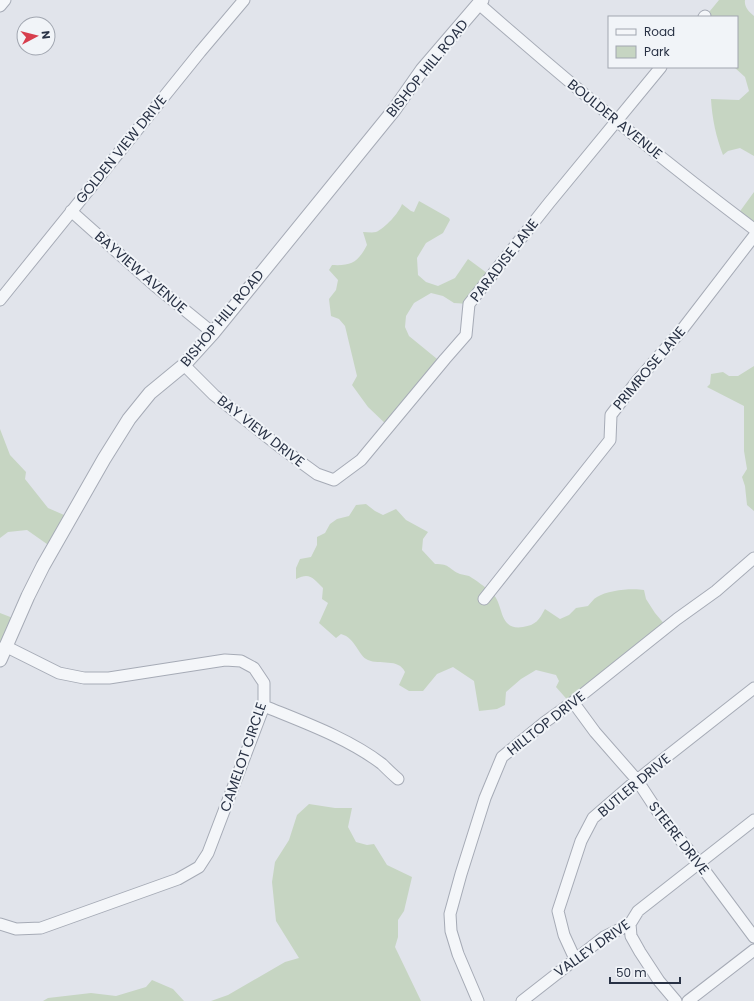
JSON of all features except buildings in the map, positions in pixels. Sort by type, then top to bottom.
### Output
[{"type":"street","points":[[0,6],[5,0]]},
{"type":"street","name":"GOLDEN VIEW DRIVE","points":[[0,300],[244,0]]},
{"type":"street","name":"BOULDER AVENUE","points":[[481,2],[558,73],[711,197],[754,229]]},
{"type":"street","name":"BISHOP HILL ROAD","points":[[0,660],[28,596],[44,566],[104,459],[129,419],[150,393],[184,365],[213,333],[394,110],[422,70],[481,2]]},
{"type":"street","name":"PARADISE LANE","points":[[344,473],[361,460],[422,388],[444,359],[466,335],[469,304],[506,256],[660,68]]},
{"type":"street","name":"BAYVIEW AVENUE","points":[[71,211],[154,285],[213,333]]},
{"type":"street","name":"PRIMROSE LANE","points":[[484,599],[610,440],[611,415],[637,381],[681,331],[754,236]]},
{"type":"street","name":"BAY VIEW DRIVE","points":[[184,365],[214,395],[317,474],[334,480],[344,473]]},
{"type":"street","name":"HILLTOP DRIVE","points":[[478,1001],[458,954],[452,931],[450,914],[485,798],[502,757],[677,619],[716,591],[754,558]]},
{"type":"street","name":"CAMELOT CIRCLE","points":[[0,924],[16,929],[41,928],[172,881],[199,867],[208,853],[264,706],[264,683],[254,668],[241,661],[225,660],[109,678],[84,678],[60,673],[6,646]]},
{"type":"street","name":"BUTLER DRIVE","points":[[575,959],[564,935],[558,911],[581,841],[594,818],[637,780],[754,688]]},
{"type":"street","name":"STEERE DRIVE","points":[[573,702],[595,732],[637,780],[658,812],[699,863],[754,937]]},
{"type":"street","points":[[264,706],[317,728],[360,749],[382,764],[398,779]]},
{"type":"street","name":"VALLEY DRIVE","points":[[522,1001],[604,937],[630,924],[638,911],[754,820]]},
{"type":"street","points":[[630,924],[631,936],[637,947],[659,980],[676,1001]]},
{"type":"street","points":[[688,1001],[754,950]]},
{"type":"green space","points":[[719,0],[745,0],[746,7],[754,16],[754,156],[740,148],[728,151],[723,155],[718,141],[712,113],[711,99],[739,100],[749,91],[745,77],[735,68],[738,68],[738,16],[706,16]]},
{"type":"green space","points":[[754,192],[754,228],[738,214]]},
{"type":"green space","points":[[419,201],[450,220],[443,233],[426,243],[417,258],[418,275],[426,282],[438,286],[455,278],[468,259],[491,276],[469,304],[454,303],[443,296],[431,293],[414,303],[406,316],[405,327],[409,336],[442,363],[389,427],[368,407],[352,385],[357,376],[345,326],[339,319],[331,316],[329,299],[336,290],[338,280],[329,270],[332,265],[345,265],[354,262],[361,255],[367,245],[363,232],[376,232],[380,230],[395,216],[402,204],[414,212]]},
{"type":"green space","points":[[754,366],[754,511],[747,505],[745,486],[742,477],[747,469],[744,451],[744,406],[707,387],[710,384],[711,374],[723,372],[729,376],[738,376]]},
{"type":"green space","points":[[0,429],[10,455],[26,472],[25,479],[48,508],[71,518],[54,549],[27,530],[8,532],[0,538]]},
{"type":"green space","points":[[366,504],[383,515],[396,509],[406,520],[428,532],[423,539],[422,550],[435,564],[447,566],[460,574],[469,576],[491,592],[498,603],[505,621],[509,625],[523,627],[531,625],[539,619],[545,609],[560,619],[569,615],[576,608],[588,606],[594,599],[602,595],[614,591],[633,589],[644,590],[646,599],[666,626],[571,704],[556,687],[559,681],[556,675],[536,670],[521,679],[506,692],[505,705],[497,709],[479,711],[474,681],[453,667],[437,674],[423,691],[409,691],[399,685],[405,672],[402,668],[394,663],[368,660],[362,655],[350,639],[341,634],[336,638],[319,623],[328,603],[322,599],[323,588],[314,579],[308,576],[296,579],[296,568],[300,559],[311,557],[317,545],[317,537],[325,533],[330,524],[337,519],[349,516],[356,505]]},
{"type":"green space","points":[[0,613],[18,620],[0,663]]},
{"type":"green space","points":[[309,804],[335,808],[352,808],[348,827],[356,842],[367,845],[374,844],[387,865],[412,877],[404,911],[398,920],[398,937],[395,947],[421,1001],[211,1001],[228,995],[285,962],[299,958],[276,921],[272,882],[275,862],[289,840],[297,815]]},
{"type":"green space","points":[[152,980],[173,989],[184,1001],[43,1001],[48,998],[91,993],[116,996],[146,987]]}]
